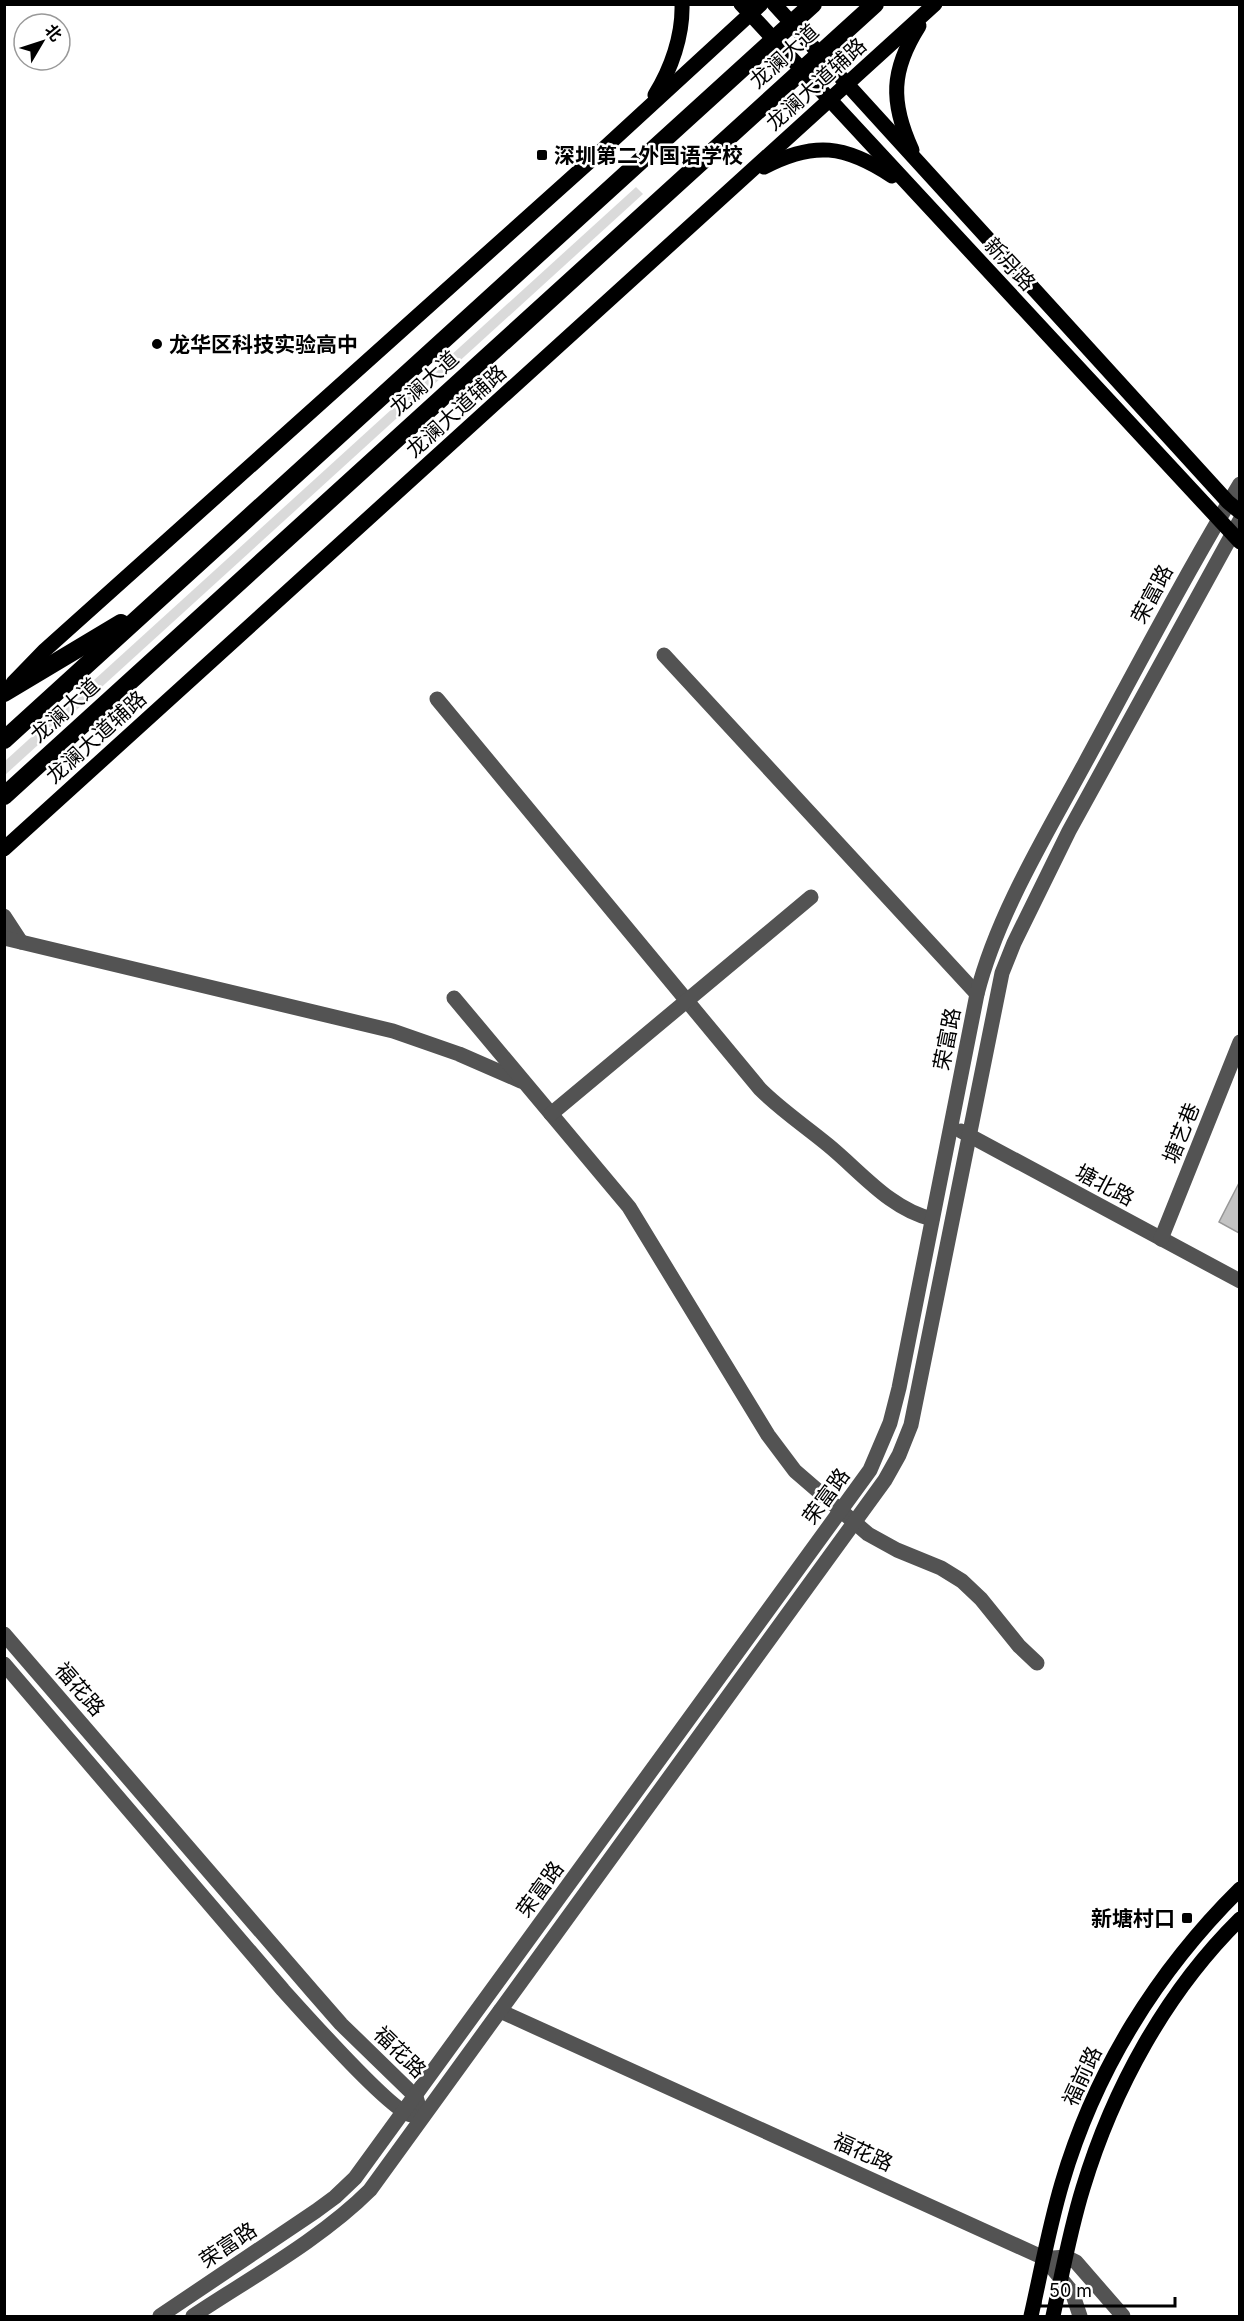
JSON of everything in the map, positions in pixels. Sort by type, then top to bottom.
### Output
[{"type":"highway","name":"龙澜大道","points":[[4,740],[813,4]]},
{"type":"highway","name":"龙澜大道","points":[[4,796],[875,4]]},
{"type":"highway","points":[[4,692],[156,602]]},
{"type":"main road","points":[[636,119],[668,72],[678,39],[682,4]]},
{"type":"main road","name":"新丹路","points":[[774,4],[1234,507]]},
{"type":"main road","points":[[927,172],[914,154],[906,136],[898,113],[895,92],[897,70],[907,45],[936,4]]},
{"type":"main road","name":"龙澜大道辅路","points":[[4,849],[936,4]]},
{"type":"main road","points":[[4,692],[63,634],[636,119],[750,8]]},
{"type":"main road","name":"新丹路","points":[[750,8],[829,100],[1218,520],[1237,532]]},
{"type":"main road","points":[[743,179],[776,160],[795,153],[813,148],[834,149],[853,154],[872,163],[912,189]]},
{"type":"main road","name":"福前路","points":[[1031,2316],[1062,2183],[1074,2146],[1110,2064],[1145,2003],[1167,1971],[1192,1939],[1239,1889]]},
{"type":"main road","name":"福前路","points":[[1053,2316],[1082,2190],[1094,2153],[1124,2082],[1163,2015],[1185,1983],[1239,1919]]},
{"type":"street","points":[[1234,507],[1239,483]]},
{"type":"street","name":"荣富路","points":[[160,2316],[335,2198],[355,2178],[404,2114],[870,1470],[890,1423],[906,1356],[984,964],[996,935],[1054,821],[1218,520],[1234,507]]},
{"type":"street","name":"荣富路","points":[[193,2316],[348,2211],[370,2190],[885,1480],[899,1455],[911,1425],[994,1003],[1002,973],[1014,943],[1075,821],[1237,532]]},
{"type":"street","points":[[664,655],[977,994]]},
{"type":"street","points":[[437,699],[776,1105],[826,1143],[886,1196],[922,1217],[932,1219]]},
{"type":"street","points":[[551,1114],[811,897]]},
{"type":"street","points":[[4,916],[21,942]]},
{"type":"street","points":[[4,938],[393,1031],[459,1054],[526,1084]]},
{"type":"street","points":[[454,998],[629,1207],[781,1454],[795,1471],[854,1523],[880,1541],[941,1568],[962,1581],[981,1599],[1019,1646],[1037,1663]]},
{"type":"street","name":"塘艺巷","points":[[1161,1239],[1239,1042]]},
{"type":"street","name":"塘北路","points":[[951,1126],[1239,1281]]},
{"type":"street","name":"福花路","points":[[4,1634],[341,2024],[416,2097],[423,2117]]},
{"type":"street","name":"福花路","points":[[4,1664],[283,1990],[320,2031],[404,2114]]},
{"type":"street","name":"福花路","points":[[500,2011],[1044,2258]]},
{"type":"street","points":[[404,2114],[423,2117]]},
{"type":"street","points":[[1044,2258],[1066,2257],[1076,2262],[1123,2316]]},
{"type":"street","points":[[1044,2258],[1072,2292],[1080,2316]]},
{"type":"shaded area","points":[[636,187],[643,194],[5,775],[5,761]]},
{"type":"building","points":[[1239,1183],[1239,1233],[1219,1222]]},
{"type":"place","name":"深圳第二外国语学校","points":[[542,155]]},
{"type":"place","name":"龙华区科技实验高中","points":[[157,344]]},
{"type":"place","name":"新塘村口","points":[[1187,1918]]}]
